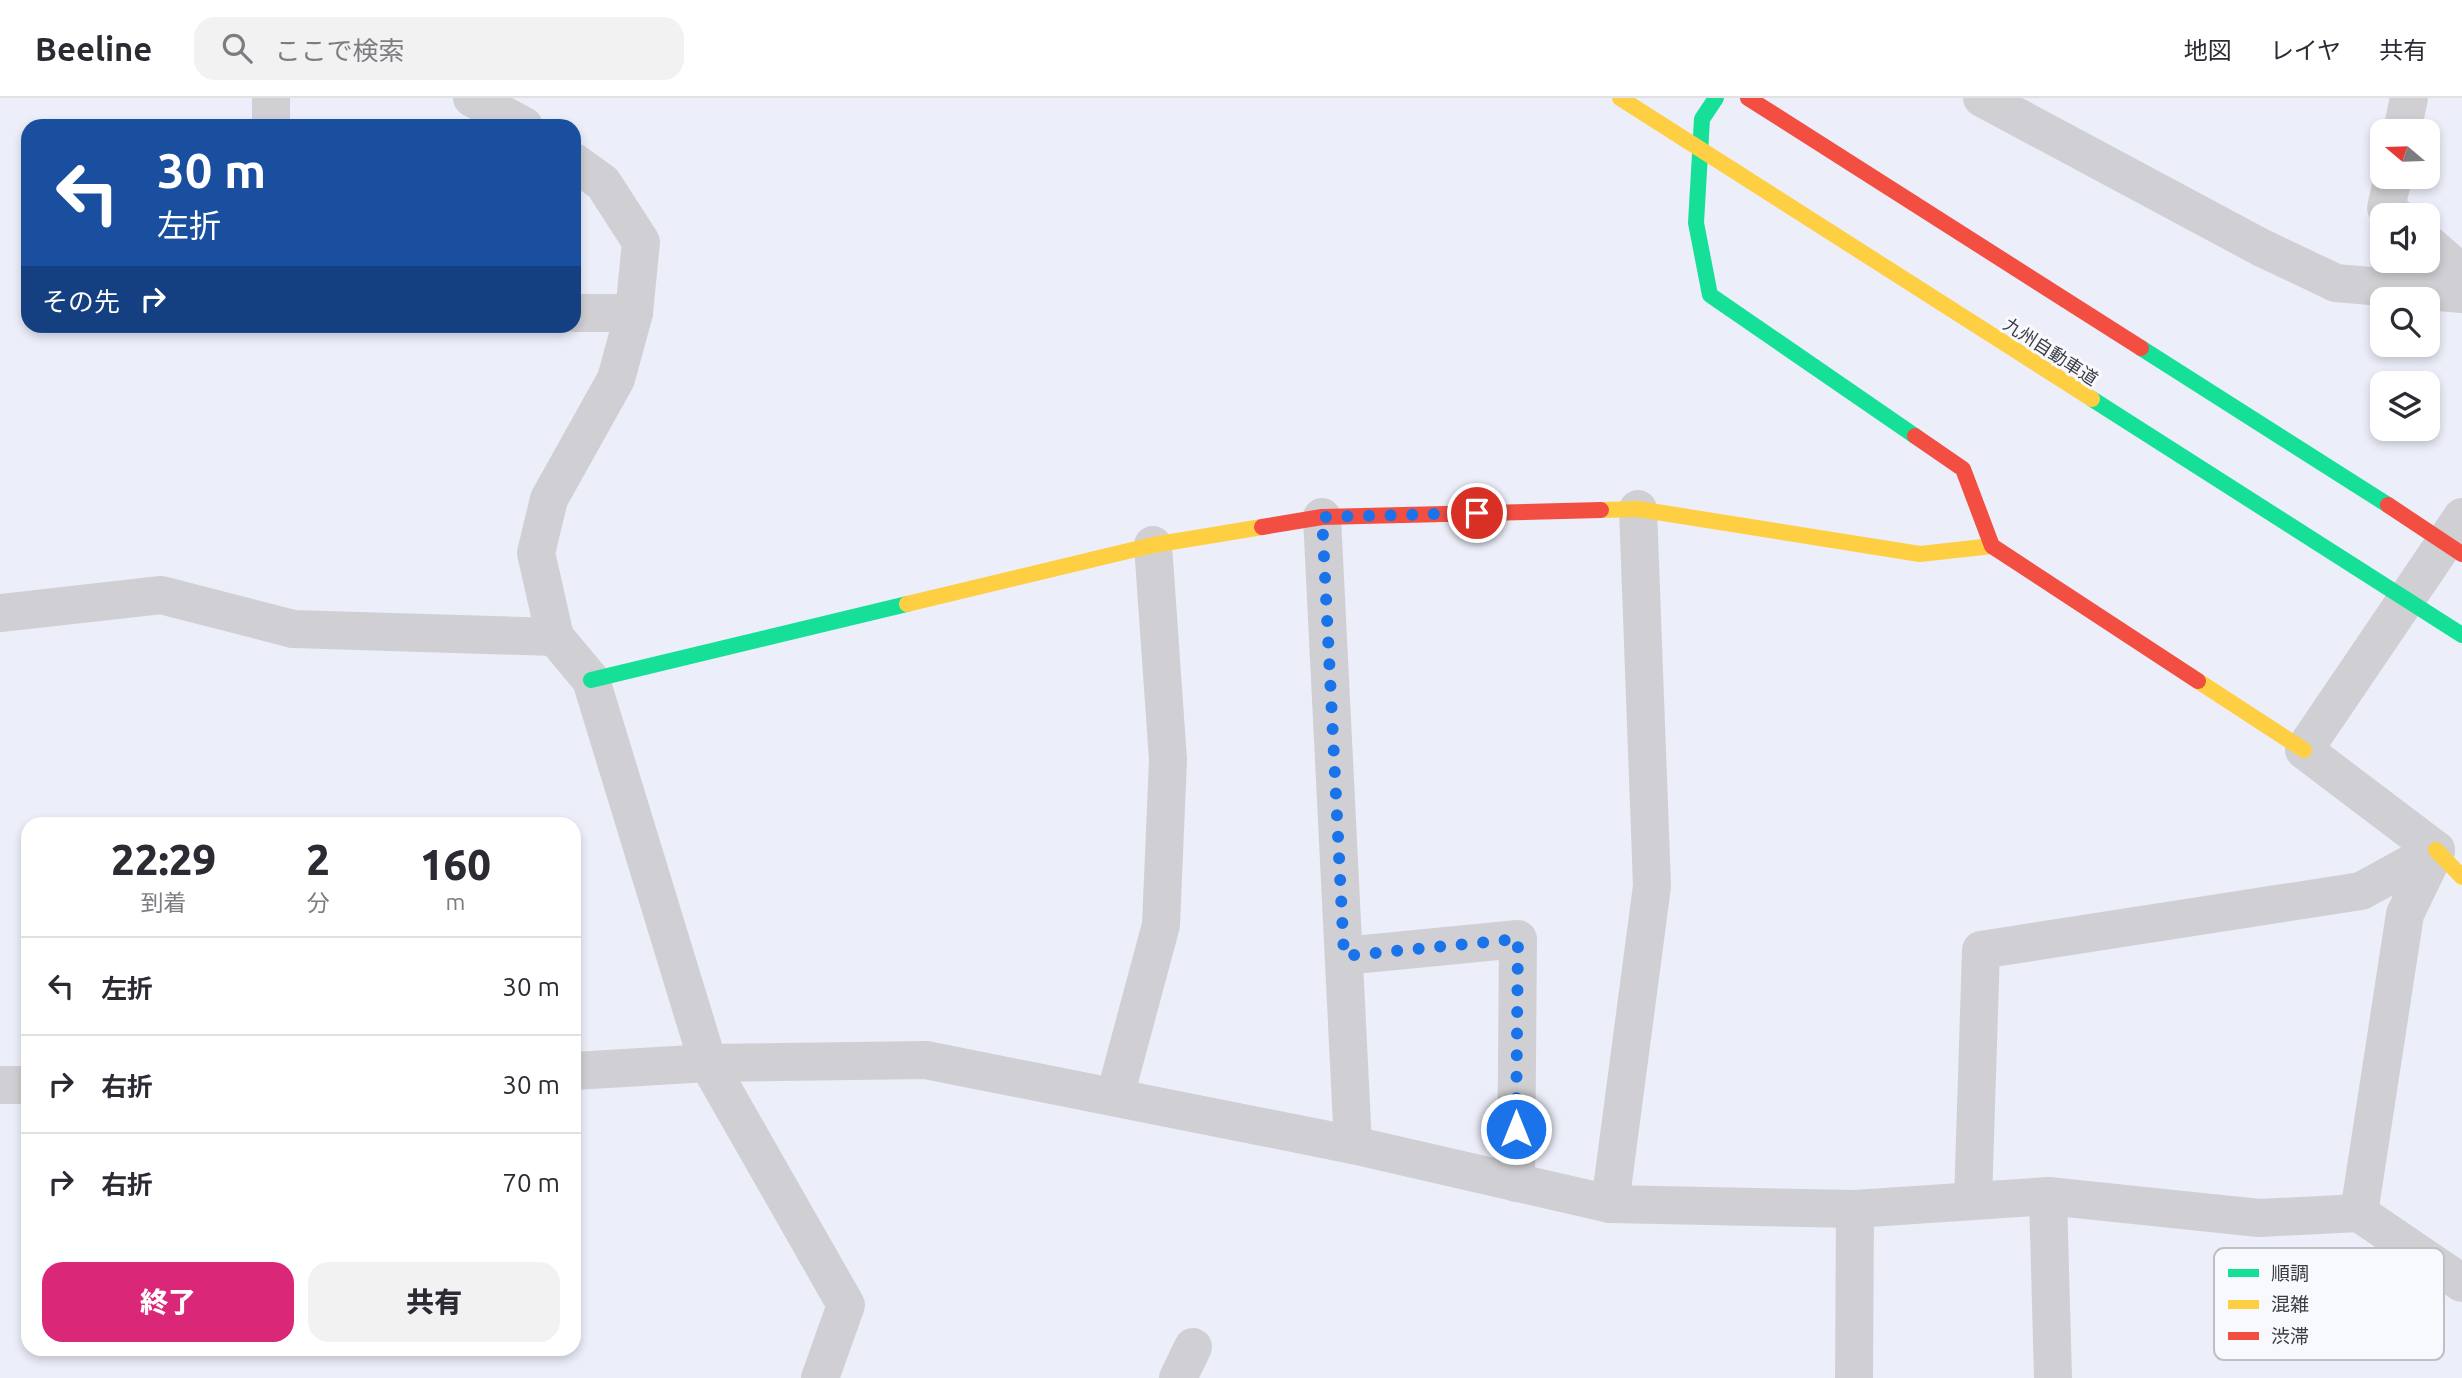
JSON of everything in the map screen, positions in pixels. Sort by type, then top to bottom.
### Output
[{"type":"main road","name":"九州自動車道","points":[[1620,98],[2462,635]]},
{"type":"main road","points":[[1716,98],[1702,119],[1696,223],[1710,296],[1963,469],[1992,546],[2304,750]]},
{"type":"main road","points":[[1748,98],[2391,506],[2462,554]]},
{"type":"main road","points":[[592,680],[1153,545],[1322,517],[1638,509],[1920,554],[1992,546]]},
{"type":"main road","points":[[2436,850],[2462,877]]},
{"type":"street","points":[[271,98],[271,119]]},
{"type":"street","points":[[472,98],[511,119]]},
{"type":"street","points":[[1982,98],[2262,248],[2336,283],[2462,294]]},
{"type":"street","points":[[2405,119],[2409,98]]},
{"type":"street","points":[[581,167],[603,183],[641,242],[634,313],[616,379],[549,499],[536,553],[555,637],[592,680],[708,1063],[846,1305],[820,1378]]},
{"type":"street","points":[[2440,254],[2462,273]]},
{"type":"street","points":[[581,313],[634,313]]},
{"type":"street","points":[[1610,1204],[1652,887],[1638,509]]},
{"type":"street","points":[[1322,517],[1353,1145]]},
{"type":"street","points":[[2436,850],[2304,750],[2462,517]]},
{"type":"street","points":[[1115,1096],[1161,925],[1168,760],[1153,545]]},
{"type":"street","points":[[0,613],[162,595],[293,629],[555,637]]},
{"type":"street","points":[[1973,1201],[1981,950],[2361,891],[2436,850]]},
{"type":"street","points":[[2359,1213],[2404,914],[2436,850]]},
{"type":"street","points":[[1344,956],[1518,939],[1516,1183]]},
{"type":"street","points":[[581,1071],[708,1063],[926,1059],[1353,1145],[1610,1204],[1855,1209],[2048,1196],[2259,1218],[2359,1213],[2410,1248]]},
{"type":"street","points":[[0,1085],[21,1084]]},
{"type":"street","points":[[2048,1196],[2053,1378]]},
{"type":"street","points":[[1854,1378],[1855,1209]]},
{"type":"street","points":[[2444,1271],[2462,1283]]},
{"type":"traffic: fast","points":[[1716,98],[1702,119],[1696,223],[1710,295],[1915,436]]},
{"type":"traffic: fast","points":[[2141,348],[2388,505]]},
{"type":"traffic: fast","points":[[2092,399],[2462,635]]},
{"type":"traffic: fast","points":[[591,680],[907,604]]},
{"type":"traffic: slow","points":[[1620,98],[2092,399]]},
{"type":"traffic: slow","points":[[1601,510],[1638,509],[1920,554],[1992,546]]},
{"type":"traffic: slow","points":[[907,604],[1153,545],[1262,527]]},
{"type":"traffic: slow","points":[[2198,681],[2304,750]]},
{"type":"traffic: slow","points":[[2436,850],[2462,877]]},
{"type":"traffic: jam","points":[[1748,98],[2141,348]]},
{"type":"traffic: jam","points":[[1915,436],[1963,469],[1992,546],[2198,681]]},
{"type":"traffic: jam","points":[[2388,505],[2462,554]]},
{"type":"traffic: jam","points":[[1262,527],[1322,517],[1601,510]]},
{"type":"route","points":[[1477,513],[1322,517],[1344,956],[1518,939],[1516,1129]]}]
